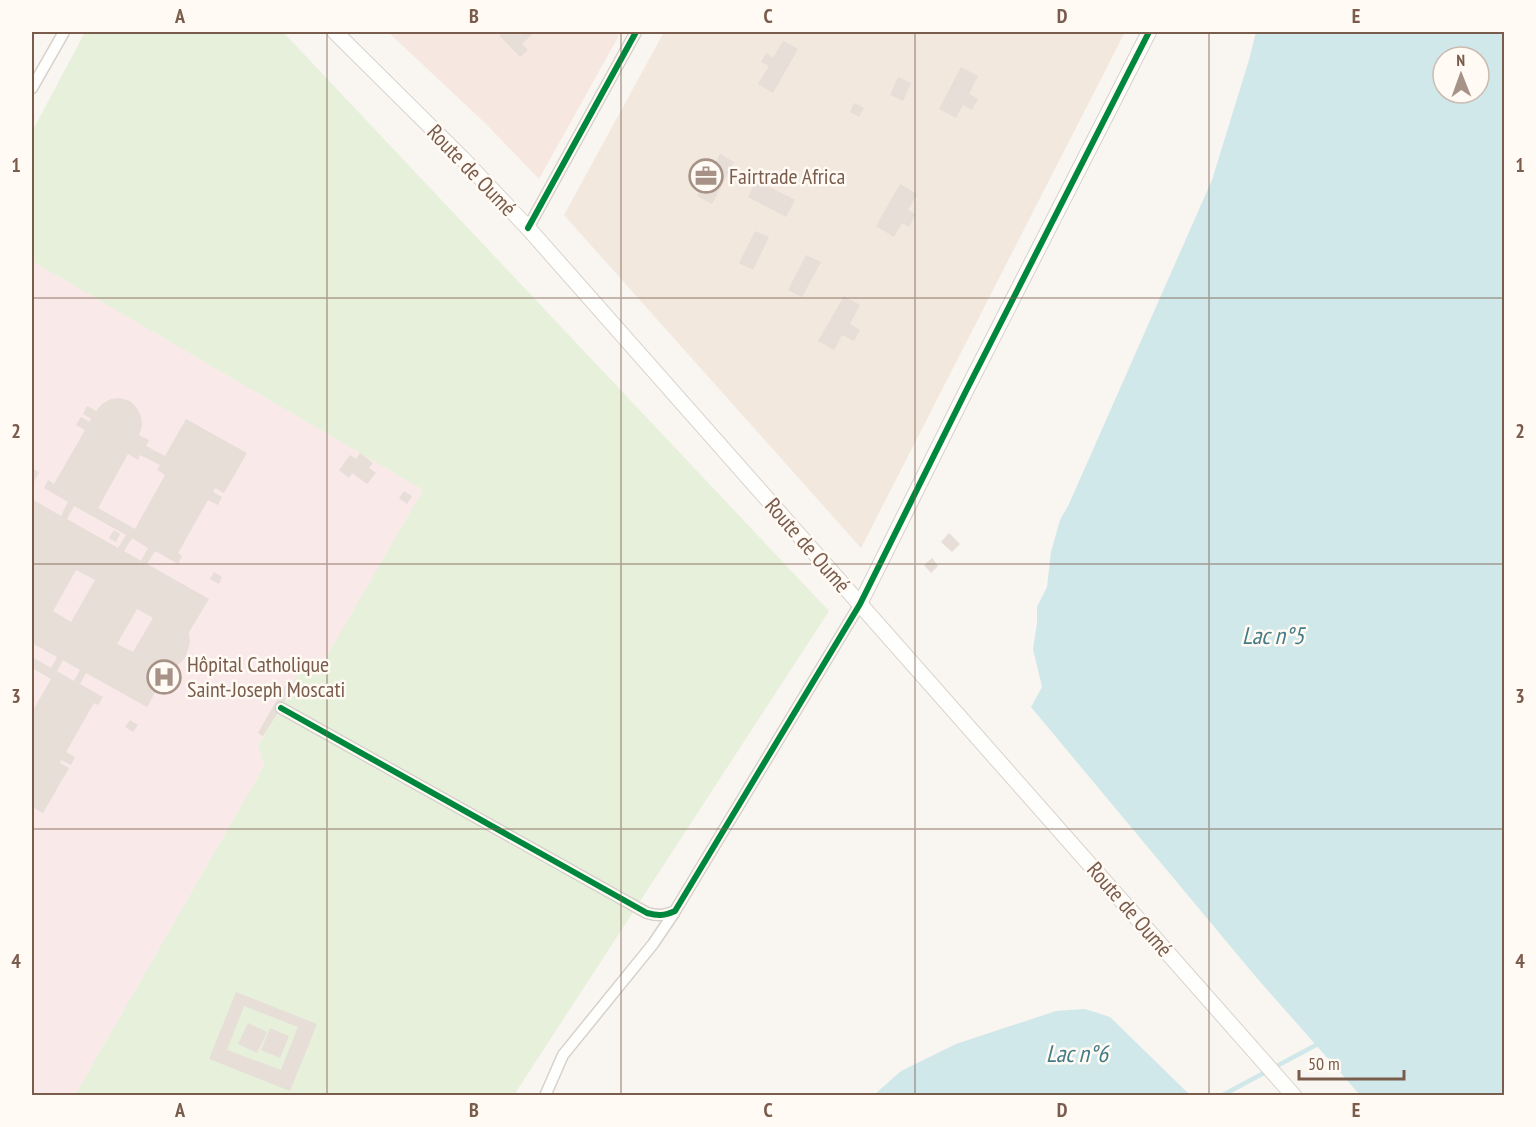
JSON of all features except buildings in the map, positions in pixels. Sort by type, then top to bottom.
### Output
[{"type":"main road","name":"Route de Oumé","points":[[335,32],[462,158],[528,228],[1294,1095]]},
{"type":"street","points":[[32,88],[64,32]]},
{"type":"street","points":[[528,228],[636,32]]},
{"type":"street","points":[[545,1095],[562,1054],[652,944],[675,911],[860,604],[1149,32]]},
{"type":"street","points":[[281,708],[647,913],[665,916],[675,911]]},
{"type":"shaded area","points":[[388,32],[621,32],[539,179],[486,124]]},
{"type":"shaded area","points":[[664,32],[1125,32],[861,548],[564,215]]},
{"type":"shaded area","name":"Hôpital Catholique Saint-Joseph Moscati","points":[[32,261],[423,490],[321,667],[281,708],[258,745],[264,766],[75,1095],[32,1096]]},
{"type":"green space","points":[[85,32],[283,32],[829,611],[514,1095],[75,1095],[264,766],[258,745],[281,708],[300,669],[321,666],[423,490],[32,261],[32,132]]},
{"type":"water","name":"Lac n°5","points":[[1256,32],[1504,32],[1504,1095],[1360,1095],[1256,977],[1031,707],[1042,687],[1033,649],[1037,607],[1047,587],[1051,552],[1060,520],[1212,180]]},
{"type":"water","name":"Lac n°6","points":[[1085,1009],[1110,1017],[1190,1095],[874,1095],[901,1071],[956,1044],[1056,1011]]},
{"type":"waterway","points":[[1221,1096],[1316,1045]]},
{"type":"cycle path","points":[[528,228],[636,32]]},
{"type":"cycle path","points":[[281,708],[647,913],[661,915],[675,911],[860,604],[1149,32]]},
{"type":"place","name":"Fairtrade Africa","points":[[706,176]]},
{"type":"place","name":"Hôpital Catholique Saint-Joseph Moscati","points":[[164,677]]}]
